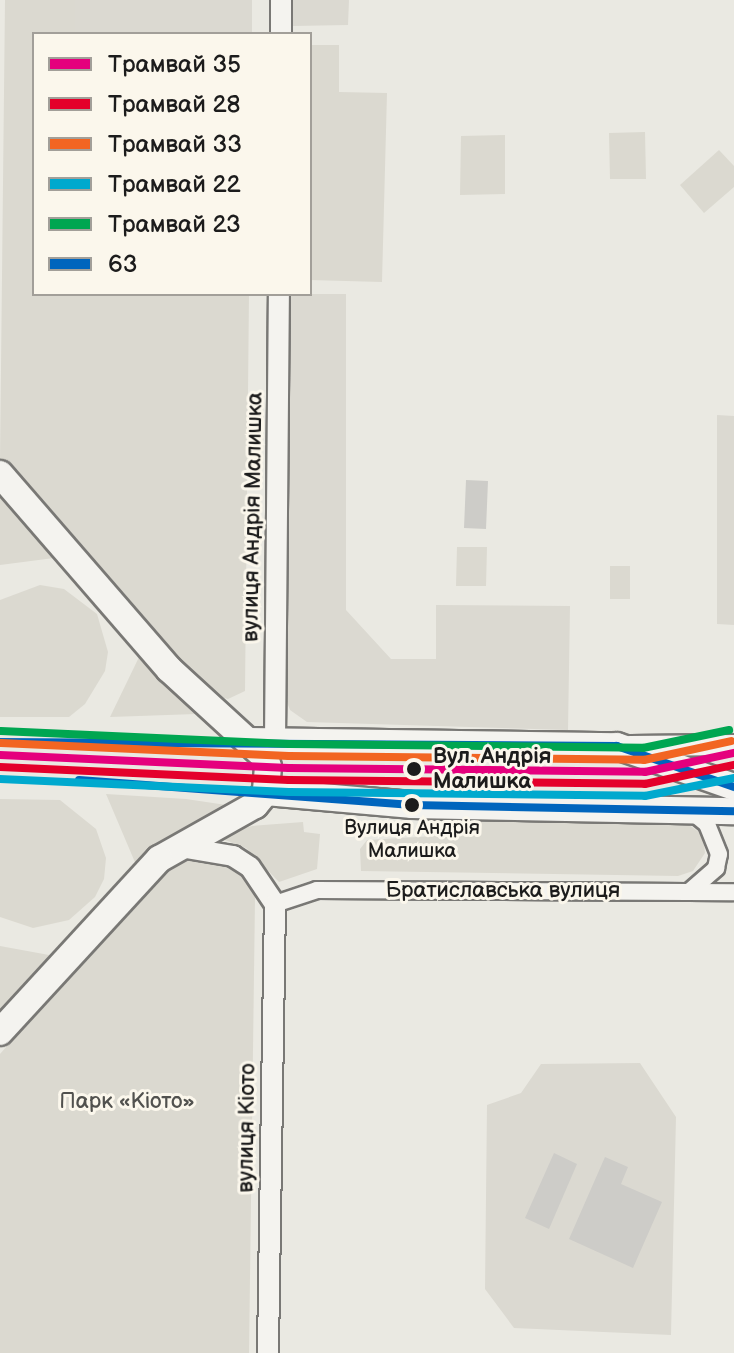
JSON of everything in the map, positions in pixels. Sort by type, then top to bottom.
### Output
[{"type":"main road","points":[[0,474],[169,669],[262,741],[617,746],[729,786]]},
{"type":"main road","points":[[262,741],[266,792]]},
{"type":"main road","points":[[702,815],[708,796],[729,786]]},
{"type":"main road","points":[[0,1032],[176,847],[242,814],[266,792],[412,805],[702,815],[734,811]]},
{"type":"street","points":[[281,0],[281,32]]},
{"type":"street","name":"вулиця Андрія Малишка","points":[[262,741],[279,296]]},
{"type":"street","points":[[617,746],[734,745]]},
{"type":"street","points":[[702,815],[734,822]]},
{"type":"street","points":[[688,892],[716,868],[715,838],[702,815]]},
{"type":"street","points":[[176,847],[233,856],[250,867],[275,904]]},
{"type":"street","name":"Братиславська вулиця","points":[[275,904],[291,894],[317,890],[734,892]]},
{"type":"street","name":"вулиця Кіото","points":[[268,1353],[275,904]]},
{"type":"shaded area","points":[[75,0],[252,0],[252,32],[75,32]]},
{"type":"shaded area","points":[[293,0],[349,0],[348,25],[293,26]]},
{"type":"shaded area","points":[[346,294],[346,610],[391,659],[436,659],[436,605],[570,606],[568,730],[307,722],[290,710],[285,697],[287,296]]},
{"type":"shaded area","points":[[717,415],[734,416],[734,625],[717,624]]},
{"type":"shaded area","points":[[640,1063],[676,1117],[671,1335],[514,1328],[485,1289],[487,1105],[521,1093],[541,1064]]},
{"type":"green space","points":[[5,0],[75,0],[75,32],[32,32],[32,296],[249,296],[245,691],[228,699],[202,692],[0,460]]},
{"type":"green space","points":[[312,45],[339,45],[339,92],[387,93],[382,282],[312,280]]},
{"type":"green space","points":[[645,132],[646,179],[610,179],[609,133]]},
{"type":"green space","points":[[505,135],[505,194],[460,195],[461,136]]},
{"type":"green space","points":[[719,150],[734,166],[734,187],[704,213],[680,185]]},
{"type":"green space","points":[[0,484],[56,550],[54,558],[0,565]]},
{"type":"green space","points":[[457,547],[487,547],[486,586],[456,586]]},
{"type":"green space","points":[[610,566],[630,566],[630,599],[610,599]]},
{"type":"green space","points":[[40,585],[64,589],[97,614],[108,652],[105,671],[85,704],[69,717],[0,717],[0,600]]},
{"type":"green space","points":[[141,653],[196,714],[110,717]]},
{"type":"green space","points":[[106,794],[186,799],[233,806],[164,840],[137,867]]},
{"type":"green space","points":[[0,799],[60,800],[96,829],[106,858],[104,879],[95,897],[69,920],[33,928],[0,917]]},
{"type":"green space","points":[[437,817],[685,822],[703,835],[705,853],[693,871],[678,876],[361,871],[360,849],[367,840],[434,836]]},
{"type":"green space","points":[[303,822],[304,832],[320,834],[317,869],[279,882],[246,848],[217,837],[252,826]]},
{"type":"green space","name":"Парк «Кіото»","points":[[190,858],[226,862],[241,871],[252,882],[255,898],[249,1353],[0,1353],[0,1054],[156,877]]},
{"type":"green space","points":[[0,946],[49,955],[53,963],[0,1020]]},
{"type":"building","points":[[466,480],[488,481],[486,529],[464,528]]},
{"type":"building","points":[[554,1153],[577,1164],[549,1229],[525,1218]]},
{"type":"building","points":[[605,1157],[628,1167],[621,1184],[662,1202],[633,1268],[569,1239]]},
{"type":"tram line","name":"23","points":[[1,731],[290,744],[643,748],[729,730]]},
{"type":"tram line","name":"33","points":[[1,743],[289,756],[644,760],[731,741]]},
{"type":"tram line","name":"35","points":[[0,755],[289,768],[645,772],[734,753]]},
{"type":"tram line","name":"28","points":[[0,767],[289,780],[645,784],[734,765]]},
{"type":"tram line","name":"22","points":[[0,779],[289,792],[645,796],[734,778]]},
{"type":"transit line","name":"63","points":[[0,742],[617,746],[734,787]]},
{"type":"transit line","name":"63","points":[[79,780],[412,805],[734,811]]},
{"type":"place","name":"Вул. Андрія Малишка","points":[[414,769]]},
{"type":"place","name":"Вулиця Андрія Малишка","points":[[412,805]]}]
